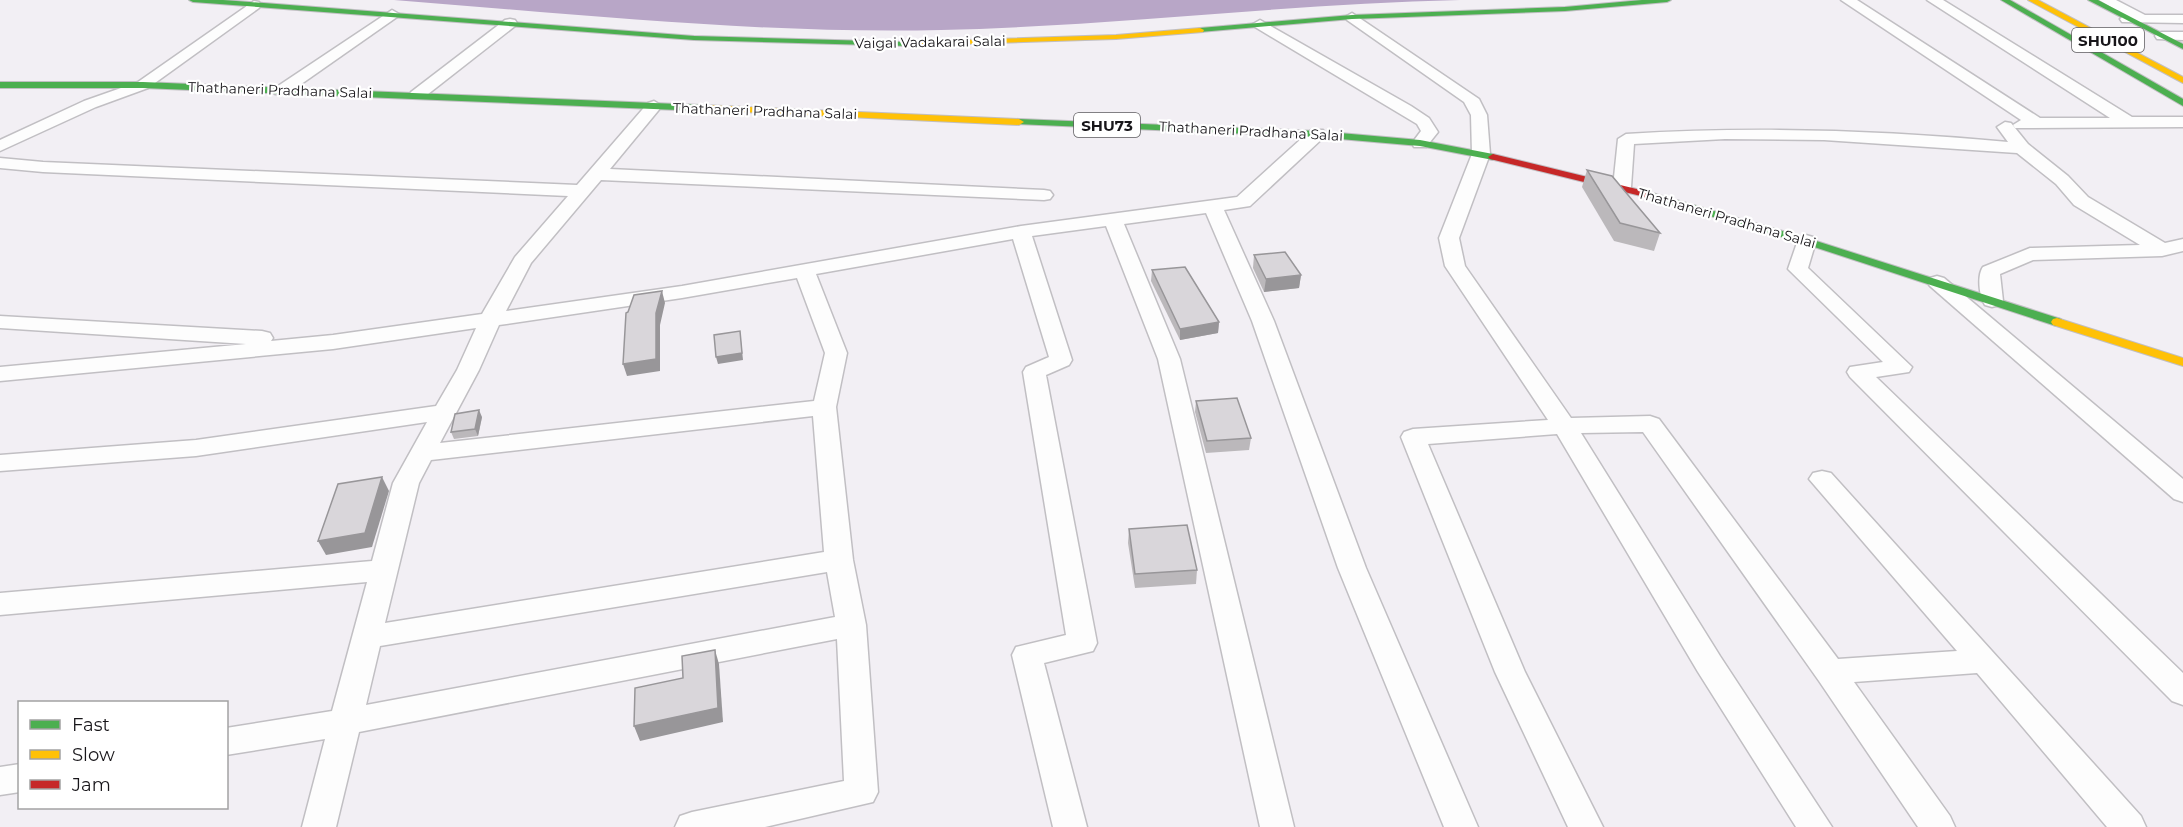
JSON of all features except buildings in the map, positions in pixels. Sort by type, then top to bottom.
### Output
[{"type":"main road","name":"Vaigai Vadakarai Salai","points":[[193,0],[694,38],[867,44],[1116,37],[1260,24],[1565,9],[1668,0]]},
{"type":"main road","name":"Vaigai Vadakarai Salai","points":[[319,0],[700,30],[927,35],[1086,29],[1255,14],[1376,7],[1566,0]]},
{"type":"main road","points":[[2005,0],[2183,103]]},
{"type":"main road","name":"SHU100","points":[[2032,0],[2183,80]]},
{"type":"main road","name":"SHU100","points":[[2054,0],[2151,47]]},
{"type":"main road","points":[[2092,0],[2183,47]]},
{"type":"main road","name":"Thathaneri Pradhana Salai","points":[[0,85],[143,85],[417,96],[1317,134],[1420,143],[1481,154],[1622,187],[1806,241],[2183,362]]},
{"type":"street","points":[[1848,0],[2036,123]]},
{"type":"street","points":[[1934,0],[2128,122]]},
{"type":"street","points":[[2106,0],[2143,19]]},
{"type":"street","points":[[0,146],[90,104],[143,85],[254,5]]},
{"type":"street","points":[[2163,5],[2183,17]]},
{"type":"street","points":[[281,91],[392,14]]},
{"type":"street","points":[[2127,19],[2183,17]]},
{"type":"street","points":[[1352,18],[1471,99],[1479,115],[1481,154],[1449,238],[1455,266],[1564,426],[1709,664],[1815,827]]},
{"type":"street","points":[[417,96],[510,23]]},
{"type":"street","points":[[1260,24],[1423,121],[1430,132],[1420,143]]},
{"type":"street","points":[[2162,36],[2183,36]]},
{"type":"street","points":[[319,827],[405,483],[468,370],[490,320],[522,261],[654,106]]},
{"type":"street","points":[[2163,250],[2081,201],[2062,180],[2022,148],[2005,127],[2036,123],[2183,122]]},
{"type":"street","points":[[0,374],[333,342],[682,292],[1021,232],[1243,202],[1317,134]]},
{"type":"street","points":[[1622,187],[1626,140],[1678,135],[1801,136],[1927,139],[2022,148]]},
{"type":"street","points":[[0,163],[66,168],[582,191]]},
{"type":"street","points":[[597,174],[1044,195]]},
{"type":"street","points":[[1213,206],[1263,321],[1352,568],[1461,827]]},
{"type":"street","points":[[1113,220],[1169,359],[1277,827]]},
{"type":"street","points":[[1021,232],[1061,360],[1034,372],[1082,643],[1027,655],[1070,827]]},
{"type":"street","points":[[1806,241],[1798,269],[1901,368],[1858,372],[2183,692]]},
{"type":"street","points":[[1992,301],[1990,271],[2030,254],[2163,250],[2183,245]]},
{"type":"street","points":[[692,827],[861,792],[851,625],[839,560],[824,407],[836,353],[804,270]]},
{"type":"street","points":[[1937,282],[2183,494]]},
{"type":"street","points":[[0,322],[333,342]]},
{"type":"street","points":[[422,453],[824,407]]},
{"type":"street","points":[[0,463],[196,448],[445,412]]},
{"type":"street","points":[[1586,827],[1510,672],[1413,437],[1564,426],[1650,424],[1830,672],[1938,827]]},
{"type":"street","points":[[1822,479],[2129,827]]},
{"type":"street","points":[[367,637],[839,560]]},
{"type":"street","points":[[0,604],[384,570]]},
{"type":"street","points":[[228,742],[345,722],[851,625]]},
{"type":"street","points":[[1830,672],[1984,661]]},
{"type":"street","points":[[0,781],[18,778]]},
{"type":"shaded area","points":[[394,0],[1460,0],[1330,6],[1006,28],[872,30],[667,22]]},
{"type":"traffic: fast","points":[[193,0],[694,38],[908,44]]},
{"type":"traffic: fast","points":[[1200,30],[1352,17],[1565,9],[1667,0]]},
{"type":"traffic: fast","points":[[2005,0],[2183,103]]},
{"type":"traffic: fast","points":[[2092,0],[2183,47]]},
{"type":"traffic: fast","points":[[0,85],[143,85],[702,108]]},
{"type":"traffic: fast","points":[[1019,122],[1317,134],[1420,143],[1493,157]]},
{"type":"traffic: fast","points":[[1649,195],[1806,241],[2057,322]]},
{"type":"traffic: slow","points":[[2032,0],[2183,80]]},
{"type":"traffic: slow","points":[[908,44],[1116,37],[1200,30]]},
{"type":"traffic: slow","points":[[702,108],[1019,122]]},
{"type":"traffic: slow","points":[[2057,322],[2183,362]]},
{"type":"traffic: jam","points":[[1493,157],[1649,195]]}]
